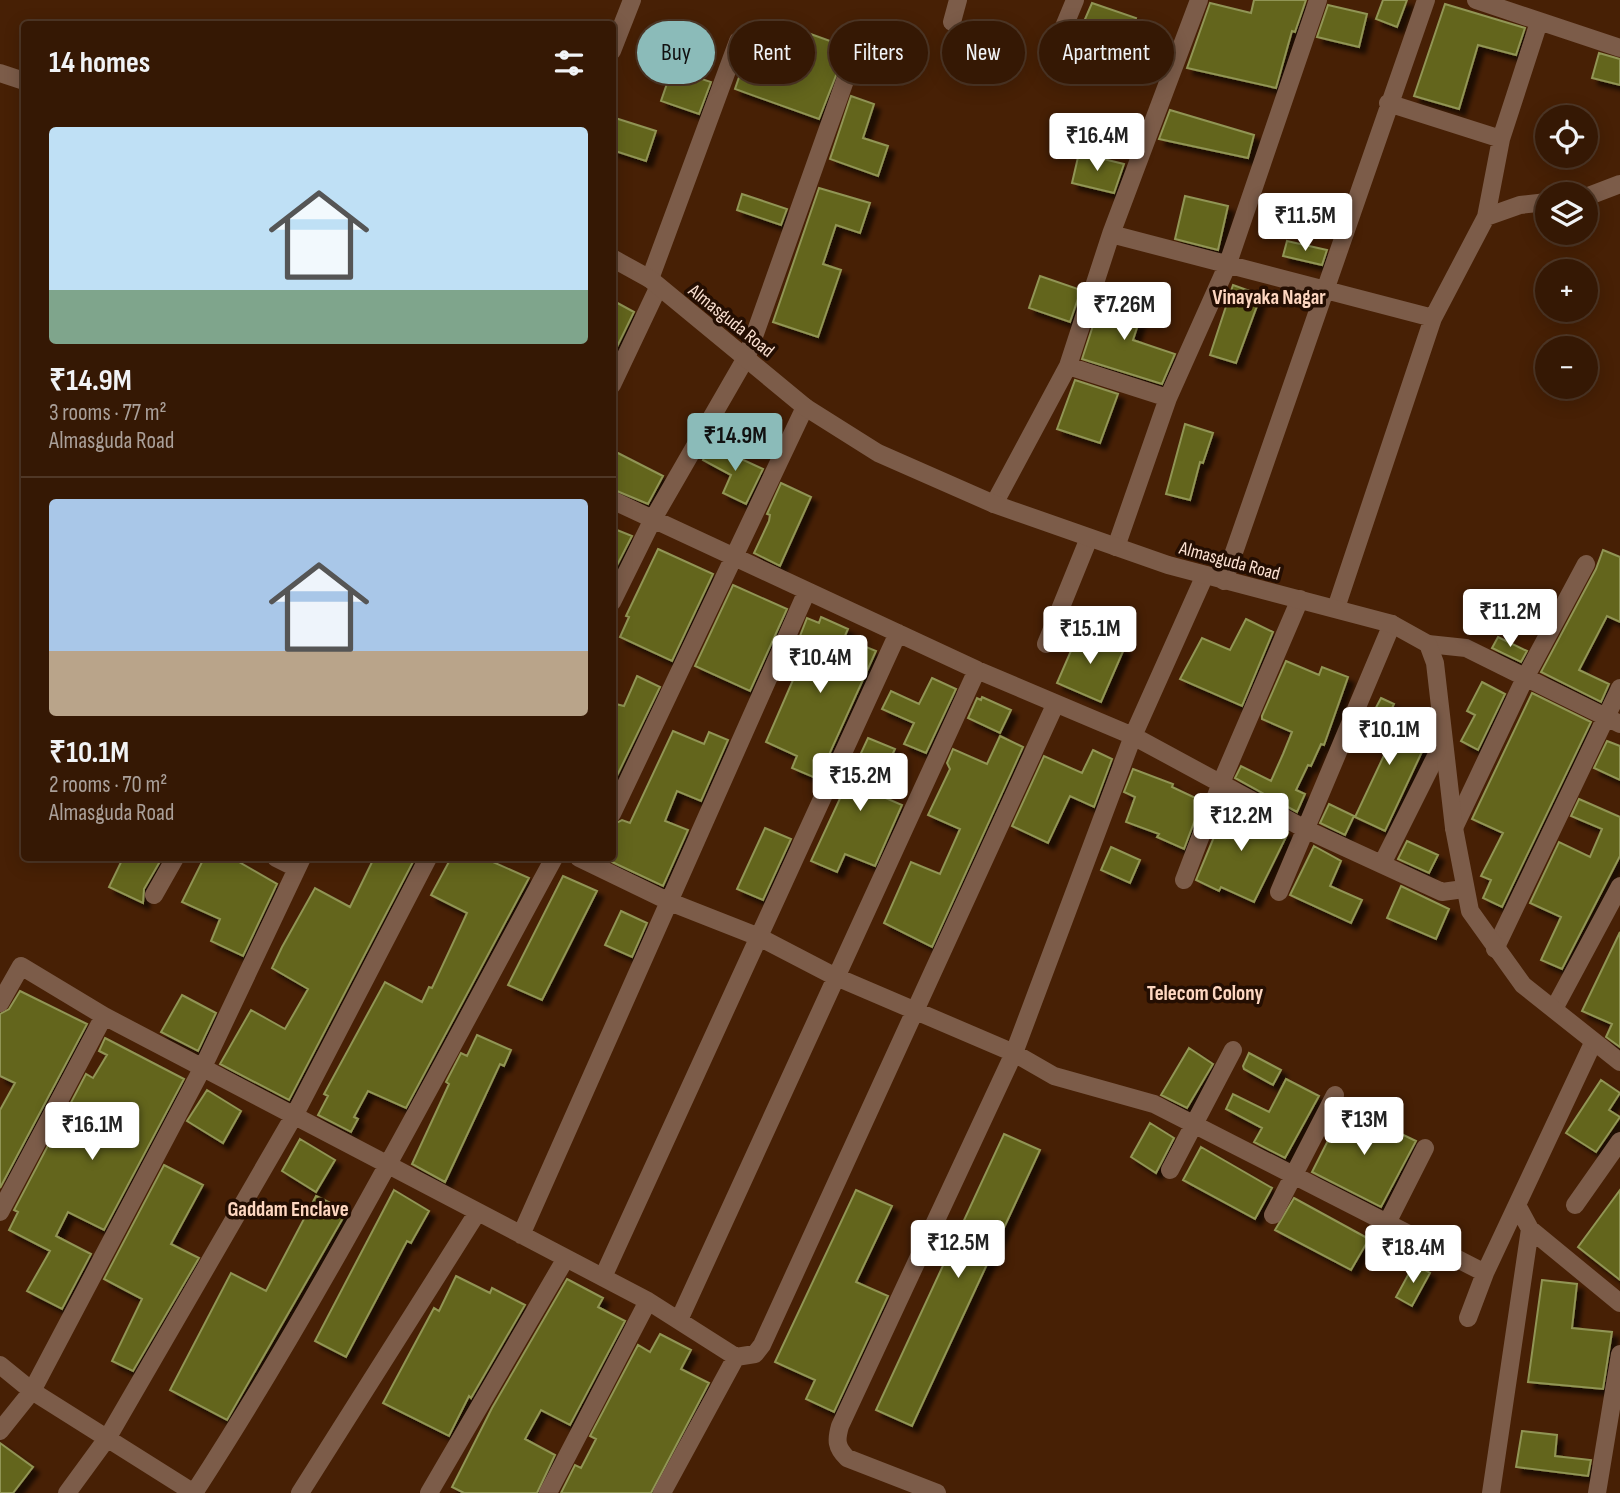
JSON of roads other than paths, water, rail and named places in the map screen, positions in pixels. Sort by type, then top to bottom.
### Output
[{"type":"street","points":[[616,41],[632,0]]},
{"type":"street","points":[[952,21],[958,0]]},
{"type":"street","points":[[1066,21],[1075,0]]},
{"type":"street","points":[[994,504],[1068,366],[1111,234],[1199,0]]},
{"type":"street","points":[[1116,547],[1168,398],[1227,266],[1318,0]]},
{"type":"street","points":[[1224,581],[1426,0]]},
{"type":"street","points":[[1476,0],[1620,48]]},
{"type":"street","points":[[1336,608],[1433,318],[1486,217],[1501,138],[1539,22]]},
{"type":"street","points":[[616,375],[654,283],[729,67]]},
{"type":"street","points":[[0,73],[21,80]]},
{"type":"street","points":[[616,594],[653,519],[747,356],[844,84]]},
{"type":"street","points":[[1388,103],[1501,138]]},
{"type":"street","points":[[1598,192],[1620,184]]},
{"type":"street","points":[[1486,217],[1520,205],[1535,203]]},
{"type":"street","points":[[1111,234],[1433,318]]},
{"type":"street","name":"Almasguda Road","points":[[616,260],[654,283],[747,356],[805,407],[878,453],[994,504],[1088,538],[1224,581],[1392,624],[1428,644]]},
{"type":"street","points":[[1068,366],[1168,398]]},
{"type":"street","points":[[616,805],[805,407]]},
{"type":"street","points":[[616,502],[977,670],[1133,736],[1305,829],[1442,892],[1464,889]]},
{"type":"street","points":[[1046,644],[1088,538]]},
{"type":"street","points":[[1454,828],[1525,678],[1586,565]]},
{"type":"street","points":[[927,1491],[847,1458],[838,1450],[836,1439],[1014,1053],[1133,736],[1205,575]]},
{"type":"street","points":[[521,1235],[807,591]]},
{"type":"street","points":[[1184,880],[1221,783],[1300,599]]},
{"type":"street","points":[[1279,892],[1392,624]]},
{"type":"street","points":[[603,1277],[898,633]]},
{"type":"street","points":[[1613,720],[1466,648],[1428,644],[1435,663],[1454,828],[1469,911],[1523,985],[1555,1007],[1593,1042],[1620,1062]]},
{"type":"street","points":[[679,1320],[834,976],[977,670]]},
{"type":"street","points":[[1495,949],[1613,720],[1620,688]]},
{"type":"street","points":[[0,1003],[21,966],[104,1016],[648,1301],[736,1357],[755,1354],[762,1345],[918,1010],[1055,705]]},
{"type":"street","points":[[1382,864],[1443,742]]},
{"type":"street","points":[[154,895],[173,861]]},
{"type":"street","points":[[67,1493],[108,1437],[295,1114],[426,861]]},
{"type":"street","points":[[0,1365],[32,1391],[194,1493],[245,1414],[386,1165],[552,861]]},
{"type":"street","points":[[591,861],[670,902],[759,937],[834,976],[1014,1053],[1054,1076],[1154,1104],[1485,1273]]},
{"type":"street","points":[[0,1431],[32,1391],[203,1067],[299,863]]},
{"type":"street","points":[[1555,1007],[1620,886]]},
{"type":"street","points":[[0,1212],[104,1016]]},
{"type":"street","points":[[1468,1318],[1485,1273],[1593,1042]]},
{"type":"street","points":[[1170,1170],[1233,1050]]},
{"type":"street","points":[[1273,1215],[1335,1095]]},
{"type":"street","points":[[1576,1205],[1620,1140]]},
{"type":"street","points":[[1387,1223],[1425,1148]]},
{"type":"street","points":[[1517,1205],[1530,1229],[1620,1303]]},
{"type":"street","points":[[300,1493],[477,1213]]},
{"type":"street","points":[[1491,1493],[1530,1229]]},
{"type":"street","points":[[429,1493],[566,1258]]},
{"type":"street","points":[[548,1493],[648,1301]]},
{"type":"street","points":[[1597,1493],[1620,1354]]},
{"type":"street","points":[[662,1493],[736,1357]]},
{"type":"district","name":"Vinayaka Nagar","points":[[1269,297]]},
{"type":"district","name":"Telecom Colony","points":[[1205,993]]},
{"type":"district","name":"Gaddam Enclave","points":[[288,1209]]}]
